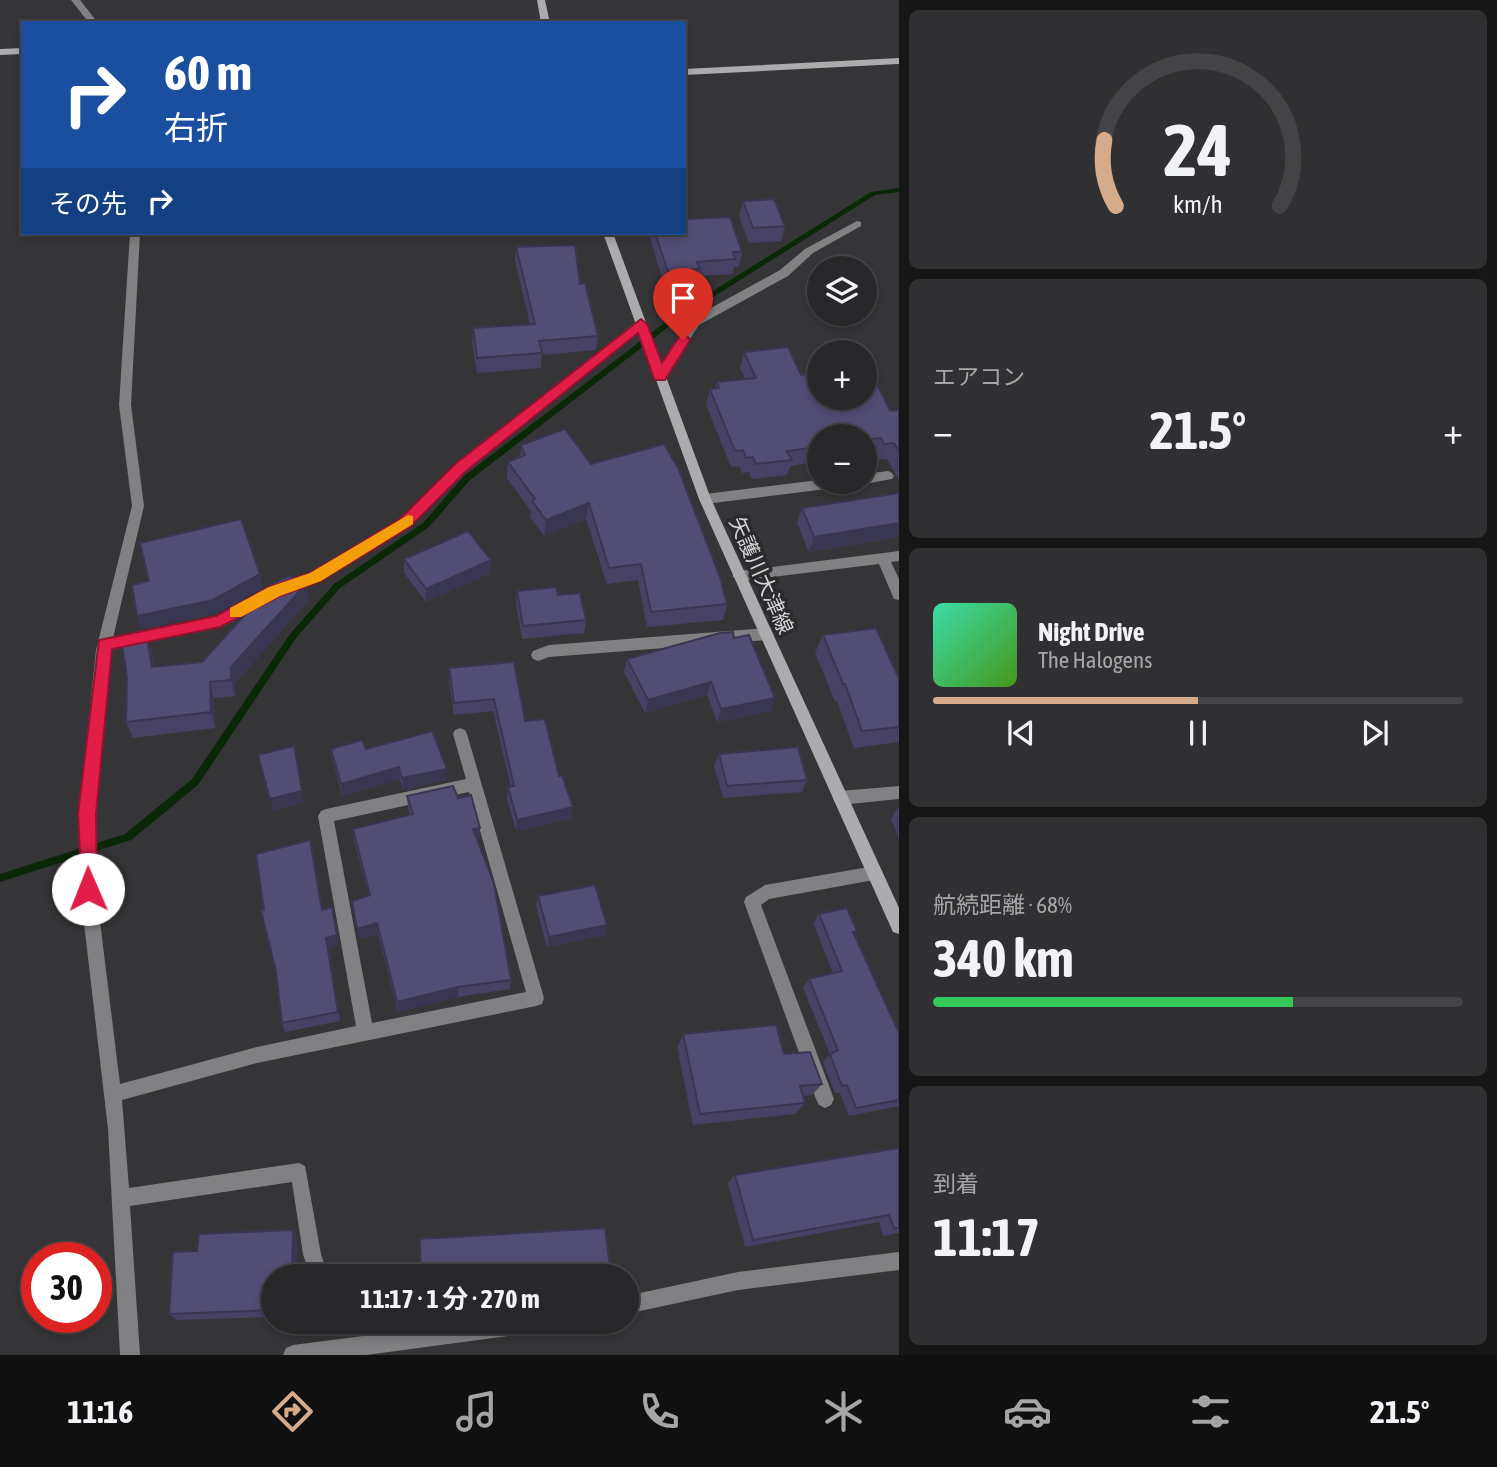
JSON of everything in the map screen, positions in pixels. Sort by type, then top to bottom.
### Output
[{"type":"main road","points":[[541,0],[546,21]]},
{"type":"main road","points":[[0,52],[21,51]]},
{"type":"main road","points":[[686,72],[898,61]]},
{"type":"main road","name":"矢護川大津線","points":[[609,235],[705,499],[898,927]]},
{"type":"street","points":[[75,0],[92,21]]},
{"type":"street","points":[[660,376],[695,322],[784,273],[809,251],[856,224]]},
{"type":"street","points":[[130,1355],[113,1094],[88,889],[87,814],[105,645],[138,506],[125,405],[135,235]]},
{"type":"street","points":[[105,645],[220,621],[274,591],[326,570],[405,523],[460,468],[641,324]]},
{"type":"street","points":[[877,478],[888,477]]},
{"type":"street","points":[[705,499],[807,486]]},
{"type":"street","points":[[739,576],[898,556]]},
{"type":"street","points":[[883,558],[898,595]]},
{"type":"street","points":[[537,655],[550,651],[766,634]]},
{"type":"street","points":[[113,1094],[257,1055],[536,998],[460,734]]},
{"type":"street","points":[[366,1033],[326,816],[474,784]]},
{"type":"street","points":[[840,798],[898,792]]},
{"type":"street","points":[[825,1099],[752,902],[765,892],[874,873]]},
{"type":"street","points":[[121,1198],[299,1172],[315,1264]]},
{"type":"street","points":[[639,1303],[738,1281],[898,1261]]},
{"type":"street","points":[[293,1355],[454,1334]]},
{"type":"building","points":[[774,199],[785,226],[753,228],[743,201]]},
{"type":"building","points":[[730,217],[742,252],[733,252],[735,259],[697,262],[700,269],[668,272],[656,235],[686,235],[686,219]]},
{"type":"building","points":[[575,245],[580,284],[585,283],[598,336],[539,341],[542,353],[477,358],[473,328],[535,324],[516,247]]},
{"type":"building","points":[[788,347],[801,375],[807,374],[807,410],[877,410],[877,383],[890,411],[899,410],[899,452],[894,443],[884,444],[881,438],[877,438],[877,424],[807,424],[807,448],[787,451],[792,460],[756,464],[753,457],[746,458],[743,450],[735,451],[710,389],[719,388],[717,382],[756,378],[744,352]]},
{"type":"building","points":[[565,429],[591,464],[664,444],[678,468],[720,577],[727,604],[651,612],[641,564],[609,568],[589,503],[546,520],[532,501],[535,499],[508,462],[525,455],[521,445]]},
{"type":"building","points":[[899,493],[899,523],[814,537],[802,508]]},
{"type":"building","points":[[241,519],[260,574],[213,600],[137,616],[132,585],[149,581],[140,543]]},
{"type":"building","points":[[468,531],[491,560],[426,589],[404,559]]},
{"type":"building","points":[[290,576],[306,584],[231,667],[231,680],[210,682],[211,712],[126,722],[127,677],[122,644],[147,639],[152,667],[202,662],[275,582]]},
{"type":"building","points":[[556,587],[558,595],[580,593],[586,620],[523,626],[517,591]]},
{"type":"building","points":[[876,628],[899,679],[899,727],[862,731],[823,635]]},
{"type":"building","points":[[733,632],[734,638],[749,635],[775,698],[721,709],[711,682],[648,700],[627,659],[720,633]]},
{"type":"building","points":[[514,662],[525,721],[545,719],[559,776],[562,775],[573,807],[517,820],[508,787],[514,786],[494,699],[454,703],[449,668]]},
{"type":"building","points":[[432,731],[447,769],[402,778],[399,767],[341,784],[331,749],[362,740],[366,749]]},
{"type":"building","points":[[294,746],[302,791],[270,799],[258,755]]},
{"type":"building","points":[[798,747],[807,780],[727,786],[719,754]]},
{"type":"building","points":[[453,786],[458,798],[471,795],[480,828],[473,829],[494,884],[511,980],[458,987],[397,1002],[377,923],[357,929],[352,901],[370,895],[353,829],[413,814],[407,796]]},
{"type":"building","points":[[310,840],[322,910],[332,907],[337,935],[326,938],[338,1012],[282,1023],[276,971],[261,911],[264,910],[256,854]]},
{"type":"building","points":[[595,885],[607,925],[549,937],[538,896]]},
{"type":"building","points":[[847,908],[857,931],[853,932],[899,1033],[899,1100],[856,1108],[847,1085],[842,1086],[830,1054],[838,1050],[809,979],[842,971],[819,914]]},
{"type":"building","points":[[776,1025],[784,1054],[810,1052],[822,1084],[800,1086],[805,1103],[700,1114],[683,1034]]},
{"type":"building","points":[[899,1148],[899,1228],[894,1228],[889,1215],[753,1240],[735,1175]]},
{"type":"building","points":[[605,1228],[610,1264],[421,1264],[420,1239]]},
{"type":"building","points":[[293,1230],[292,1264],[261,1264],[261,1310],[169,1314],[173,1252],[197,1251],[199,1234]]},
{"type":"waterway","points":[[0,878],[128,837],[195,782],[293,636],[337,586],[426,525],[467,478],[678,316],[873,193],[899,190]]},
{"type":"slow traffic","points":[[235,613],[274,591],[315,577],[408,520]]},
{"type":"route","points":[[88,889],[87,814],[105,645],[220,621],[274,591],[315,577],[405,523],[460,468],[513,429],[641,324],[660,376],[683,340]]}]
